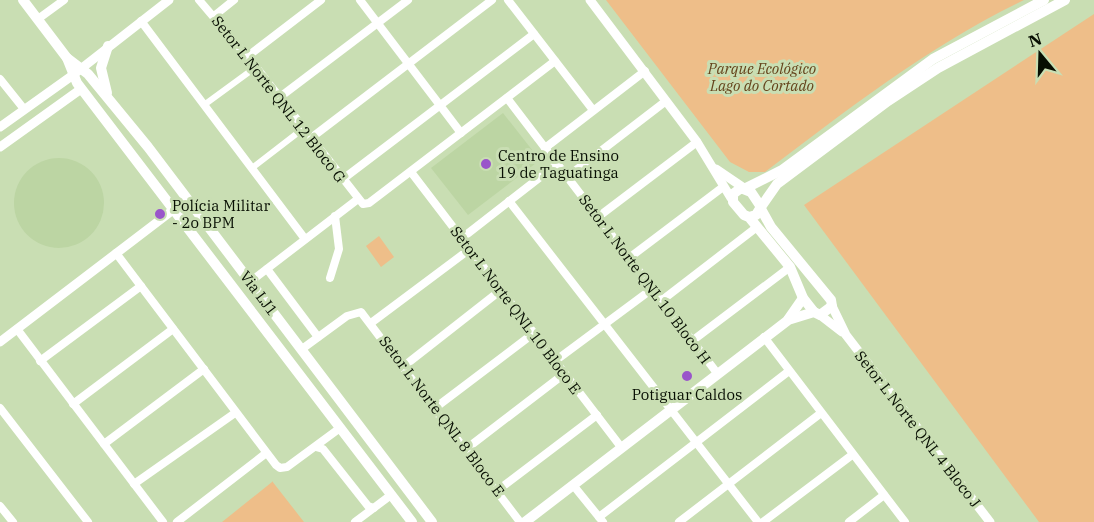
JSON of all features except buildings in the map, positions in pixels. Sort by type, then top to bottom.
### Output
[{"type":"main road","points":[[23,0],[77,71]]},
{"type":"main road","points":[[817,314],[803,295],[790,267],[749,217],[739,211],[731,198],[737,190],[782,170],[933,59],[1044,0]]},
{"type":"main road","points":[[749,217],[756,215],[777,184],[888,101],[938,68],[1065,0]]},
{"type":"main road","points":[[108,46],[102,59],[101,76],[111,101]]},
{"type":"main road","name":"Via LJ1","points":[[77,71],[81,89],[412,522]]},
{"type":"main road","name":"Via LJ1","points":[[77,71],[111,101],[148,147],[432,522]]},
{"type":"main road","points":[[133,158],[135,151],[148,147]]},
{"type":"main road","points":[[745,188],[761,208],[771,226],[827,293],[832,306],[817,314],[787,321]]},
{"type":"main road","points":[[218,268],[222,270],[231,266],[233,259]]},
{"type":"main road","points":[[525,522],[787,321],[808,285],[817,283]]},
{"type":"main road","points":[[305,382],[313,382],[319,374]]},
{"type":"main road","points":[[317,398],[321,392],[333,393]]},
{"type":"street","points":[[38,19],[64,0]]},
{"type":"street","points":[[0,127],[169,0]]},
{"type":"street","name":"Setor L Norte QNL 12 Bloco G","points":[[199,0],[248,56],[359,201]]},
{"type":"street","points":[[214,16],[234,0]]},
{"type":"street","points":[[248,56],[321,0]]},
{"type":"street","points":[[360,0],[461,133]]},
{"type":"street","points":[[280,97],[408,0]]},
{"type":"street","points":[[311,138],[492,0]]},
{"type":"street","points":[[508,0],[593,110]]},
{"type":"street","points":[[590,0],[697,142],[714,166],[723,187],[731,198]]},
{"type":"street","points":[[141,21],[305,239]]},
{"type":"street","points":[[343,179],[534,34]]},
{"type":"street","points":[[251,281],[335,216],[359,201],[369,203],[555,61]]},
{"type":"street","points":[[204,105],[256,67]]},
{"type":"street","points":[[545,148],[645,71]]},
{"type":"street","points":[[0,79],[27,107],[37,107],[41,117]]},
{"type":"street","points":[[0,147],[81,89]]},
{"type":"street","name":"Setor L Norte QNL 10 Bloco H","points":[[507,98],[717,373]]},
{"type":"street","points":[[567,177],[666,101]]},
{"type":"street","points":[[252,168],[303,128]]},
{"type":"street","points":[[598,217],[697,142]]},
{"type":"street","points":[[462,238],[557,164]]},
{"type":"street","points":[[714,166],[745,188]]},
{"type":"street","name":"Setor L Norte QNL 10 Bloco E","points":[[411,172],[621,447]]},
{"type":"street","points":[[629,258],[723,187]]},
{"type":"street","points":[[509,201],[758,522]]},
{"type":"street","points":[[0,342],[173,210]]},
{"type":"street","points":[[330,278],[339,249],[335,216]]},
{"type":"street","points":[[661,301],[757,227]]},
{"type":"street","points":[[371,323],[470,249]]},
{"type":"street","points":[[116,253],[265,454],[276,465],[284,468],[320,446],[340,428]]},
{"type":"street","points":[[692,341],[790,267]]},
{"type":"street","points":[[267,269],[318,337],[302,349]]},
{"type":"street","points":[[40,361],[141,286]]},
{"type":"street","points":[[555,361],[652,289]]},
{"type":"street","points":[[404,366],[501,290]]},
{"type":"street","points":[[832,306],[846,335]]},
{"type":"street","name":"Setor L Norte QNL 8 Bloco E","points":[[318,337],[347,316],[361,312],[520,522]]},
{"type":"street","points":[[817,314],[846,335]]},
{"type":"street","points":[[17,329],[163,522]]},
{"type":"street","points":[[73,404],[173,329]]},
{"type":"street","points":[[435,408],[534,333]]},
{"type":"street","name":"Setor L Norte QNL 4 Bloco J","points":[[846,335],[990,522]]},
{"type":"street","points":[[764,338],[905,522]]},
{"type":"street","points":[[104,444],[204,369]]},
{"type":"street","points":[[573,485],[601,519],[789,371]]},
{"type":"street","points":[[466,449],[564,374]]},
{"type":"street","points":[[0,408],[88,522]]},
{"type":"street","points":[[134,484],[235,412]]},
{"type":"street","points":[[679,522],[821,413]]},
{"type":"street","points":[[498,490],[597,414]]},
{"type":"street","points":[[320,446],[370,509]]},
{"type":"street","points":[[177,522],[265,454]]},
{"type":"street","points":[[764,522],[852,455]]},
{"type":"street","points":[[356,522],[391,495]]},
{"type":"street","points":[[849,522],[884,495]]},
{"type":"street","points":[[0,506],[9,521]]},
{"type":"shaded area","name":"Centro de Ensino 19 de Taguatinga","points":[[503,113],[540,160],[468,215],[431,168]]},
{"type":"shaded area","points":[[59,158],[76,161],[91,171],[101,186],[104,203],[101,220],[91,235],[76,245],[59,248],[42,245],[27,235],[17,220],[14,203],[17,186],[27,171],[42,161]]},
{"type":"green space","name":"Parque Ecológico Lago do Cortado","points":[[606,0],[1024,0],[956,37],[890,79],[765,172],[749,172],[730,162]]},
{"type":"green space","points":[[1094,14],[1094,522],[1039,522],[804,205]]},
{"type":"green space","points":[[379,236],[394,257],[381,267],[366,246]]},
{"type":"green space","points":[[272,482],[304,522],[222,522]]},
{"type":"place","name":"Centro de Ensino 19 de Taguatinga","points":[[486,164]]},
{"type":"place","name":"Polícia Militar - 2o BPM","points":[[160,214]]},
{"type":"place","name":"Potiguar Caldos","points":[[687,376]]}]
